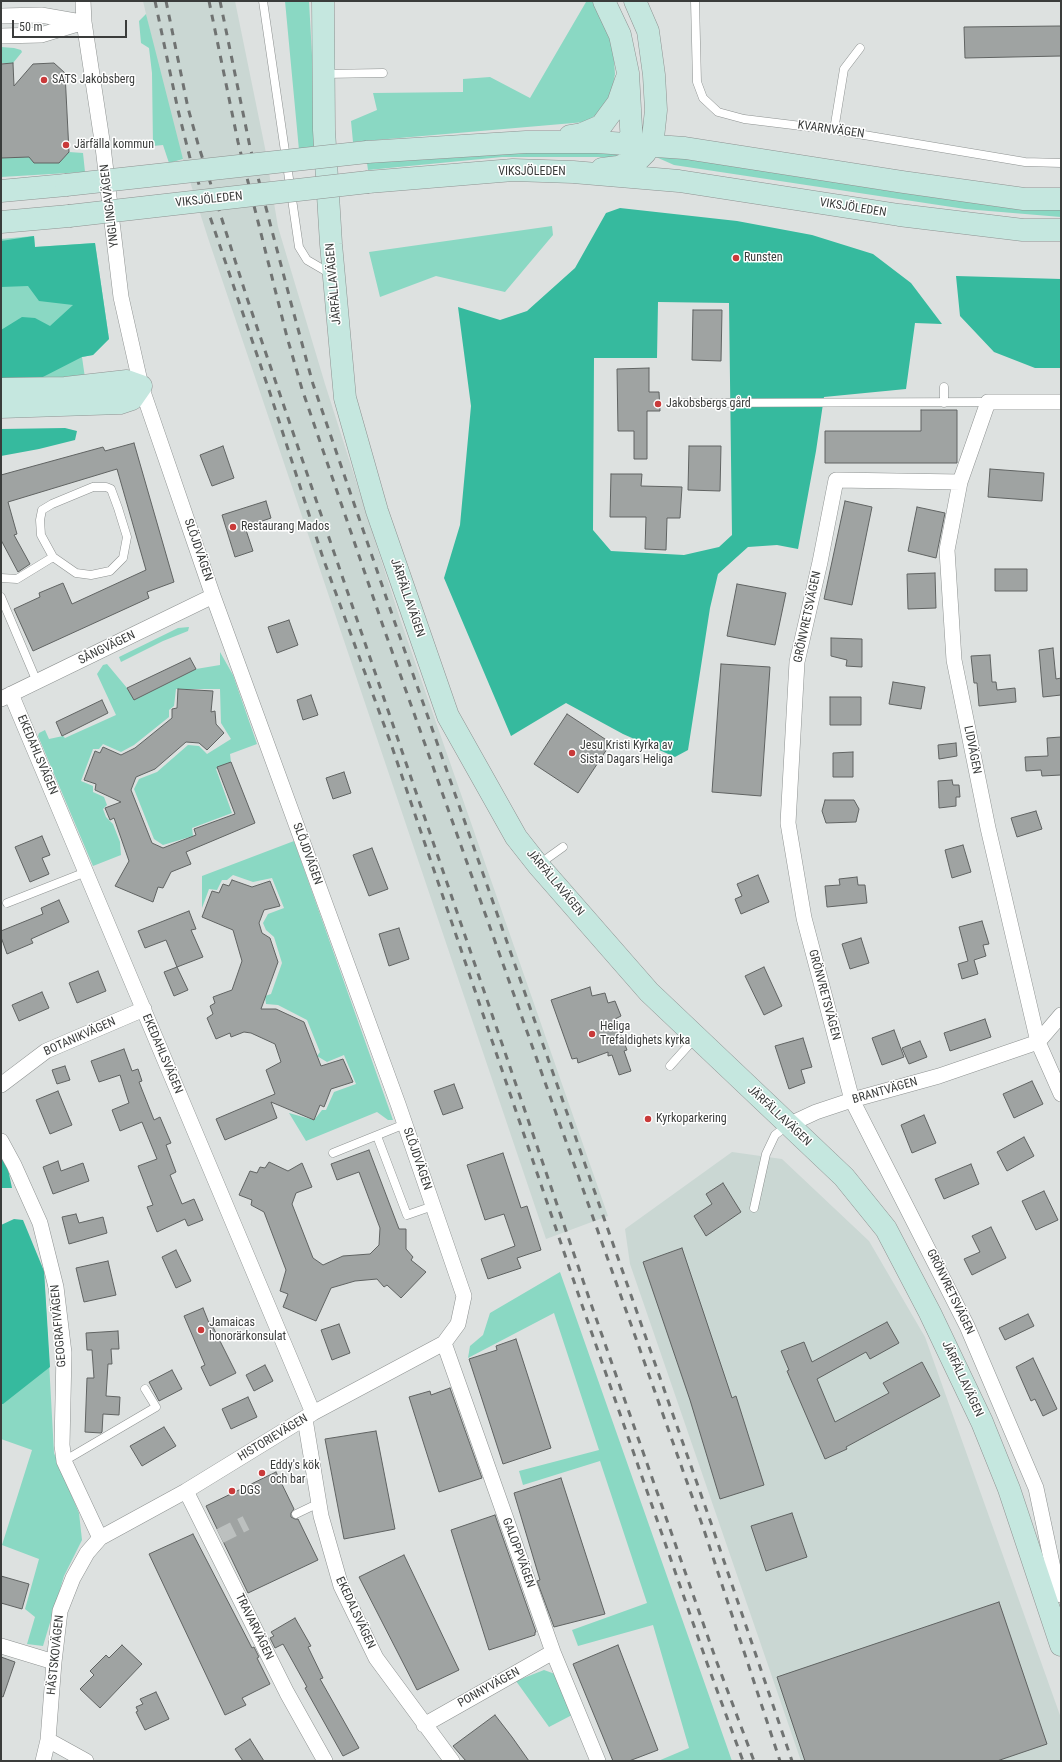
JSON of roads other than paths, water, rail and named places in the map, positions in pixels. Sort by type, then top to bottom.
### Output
[{"type":"street","name":"YNGLINGAVÄGEN","points":[[84,1],[84,22],[102,139],[121,297],[141,386]]},
{"type":"street","name":"JÄRFÄLLAVÄGEN","points":[[323,1],[324,130],[334,276],[345,398],[377,511],[448,716],[516,837],[538,865],[649,992],[844,1177],[886,1229],[930,1313],[982,1422],[1009,1489],[1061,1645]]},
{"type":"street","points":[[604,1],[620,35],[640,150],[652,168],[679,181]]},
{"type":"street","points":[[573,172],[618,167],[653,138],[656,110],[654,75],[648,32],[635,1]]},
{"type":"street","points":[[1,16],[41,15],[84,22]]},
{"type":"street","points":[[1,36],[41,35],[84,22]]},
{"type":"street","points":[[526,142],[582,134],[601,126],[618,103],[628,74]]},
{"type":"street","points":[[656,110],[670,133],[685,148]]},
{"type":"street","points":[[1,191],[366,152],[526,142],[597,142],[640,150],[685,148],[1024,199],[1061,200]]},
{"type":"street","name":"VIKSJÖLEDEN","points":[[1,222],[69,216],[368,182],[513,170],[573,172],[679,181],[899,215],[1023,230],[1061,230]]},
{"type":"street","points":[[1,389],[65,388],[127,381],[141,386],[132,399],[120,403],[1,407]]},
{"type":"street","name":"SLÖJDVÄGEN","points":[[141,386],[213,596],[405,1124],[464,1296],[458,1324]]},
{"type":"street","points":[[988,402],[1061,402]]},
{"type":"street","name":"LIDVÄGEN","points":[[988,402],[960,482],[947,550],[954,660],[988,828],[1038,1042],[1061,1094]]},
{"type":"street","name":"GRÖNVRETSVÄGEN","points":[[960,482],[836,480],[820,562],[797,662],[788,822],[804,918],[852,1100],[967,1326],[1036,1488],[1059,1586]]},
{"type":"street","name":"SÅNGVÄGEN","points":[[6,697],[213,596]]},
{"type":"street","name":"EKEDAHLSVÄGEN","points":[[6,697],[86,872],[144,1009],[309,1416]]},
{"type":"street","name":"BOTANIKVÄGEN","points":[[1,1085],[46,1051],[144,1009]]},
{"type":"street","points":[[1038,1042],[1061,1015]]},
{"type":"street","name":"BRANTVÄGEN","points":[[788,1125],[816,1112],[852,1100],[939,1076],[1038,1042]]},
{"type":"street","name":"GEOGRAFIVÄGEN","points":[[1,1141],[14,1165],[40,1223],[56,1287],[64,1354],[62,1445],[64,1461],[100,1538]]},
{"type":"street","name":"HISTORIEVÄGEN","points":[[87,1553],[100,1538],[186,1491],[309,1416],[444,1343],[458,1324]]},
{"type":"street","name":"GALOPPVÄGEN","points":[[444,1343],[553,1652],[598,1761]]},
{"type":"street","name":"EKEDALSVÄGEN","points":[[309,1416],[319,1503],[340,1586],[376,1658],[452,1761]]},
{"type":"street","name":"TRAVARVÄGEN","points":[[186,1491],[287,1693],[325,1761]]},
{"type":"street","name":"HÄSTSKOVÄGEN","points":[[43,1761],[48,1740],[54,1662],[60,1611],[73,1578],[87,1553]]},
{"type":"street","points":[[1,1646],[54,1662]]},
{"type":"street","name":"PONNYVÄGEN","points":[[424,1725],[553,1652]]},
{"type":"street","points":[[48,1740],[86,1761]]},
{"type":"lane","points":[[263,1],[299,247],[307,260],[334,276]]},
{"type":"lane","name":"KVARNVÄGEN","points":[[695,1],[697,82],[703,98],[718,112],[744,119],[834,130],[1025,162],[1061,162]]},
{"type":"lane","points":[[834,130],[844,69],[860,48]]},
{"type":"lane","points":[[323,74],[383,74]]},
{"type":"lane","points":[[944,387],[944,402]]},
{"type":"lane","points":[[682,403],[988,402]]},
{"type":"lane","points":[[93,487],[106,487],[111,489],[126,537],[123,558],[110,571],[91,576],[76,573],[53,557],[41,535],[40,520],[42,510],[52,504],[93,487]]},
{"type":"lane","points":[[1,578],[17,579],[53,557]]},
{"type":"lane","points":[[1,597],[3,608],[37,682]]},
{"type":"lane","points":[[538,865],[563,847]]},
{"type":"lane","points":[[7,903],[86,872]]},
{"type":"lane","points":[[670,1066],[696,1037]]},
{"type":"lane","points":[[333,1153],[405,1124]]},
{"type":"lane","name":"BRANTVÄGEN","points":[[754,1208],[766,1154],[776,1135],[788,1125]]},
{"type":"lane","points":[[377,1136],[407,1215],[433,1206]]},
{"type":"lane","points":[[64,1461],[156,1407],[145,1389]]},
{"type":"lane","points":[[296,1514],[319,1503]]},
{"type":"tunnel","points":[[220,1536],[246,1523]]},
{"type":"railway","points":[[155,1],[178,110],[190,158],[270,393],[323,558],[391,744],[582,1305],[707,1663],[743,1761]]},
{"type":"railway","points":[[166,1],[188,108],[247,298],[590,1301],[716,1660],[754,1761]]},
{"type":"railway","points":[[209,1],[238,142],[287,337],[302,389],[383,626],[704,1530],[780,1761]]},
{"type":"railway","points":[[220,1],[250,147],[313,384],[395,623],[711,1523],[792,1761]]},
{"type":"place","name":"SATS Jakobsberg","points":[[44,80]]},
{"type":"place","name":"Järfälla kommun","points":[[66,145]]},
{"type":"place","name":"Runsten","points":[[736,258]]},
{"type":"place","name":"Jakobsbergs gård","points":[[658,404]]},
{"type":"place","name":"Restaurang Mados","points":[[233,527]]},
{"type":"place","name":"Jesu Kristi Kyrka av Sista Dagars Heliga","points":[[572,753]]},
{"type":"place","name":"Heliga Trefaldighets kyrka","points":[[592,1034]]},
{"type":"place","name":"Kyrkoparkering","points":[[648,1119]]},
{"type":"place","name":"Jamaicas honorärkonsulat","points":[[201,1330]]},
{"type":"place","name":"Eddy's kök och bar","points":[[262,1473]]},
{"type":"place","name":"DGS","points":[[232,1491]]}]
